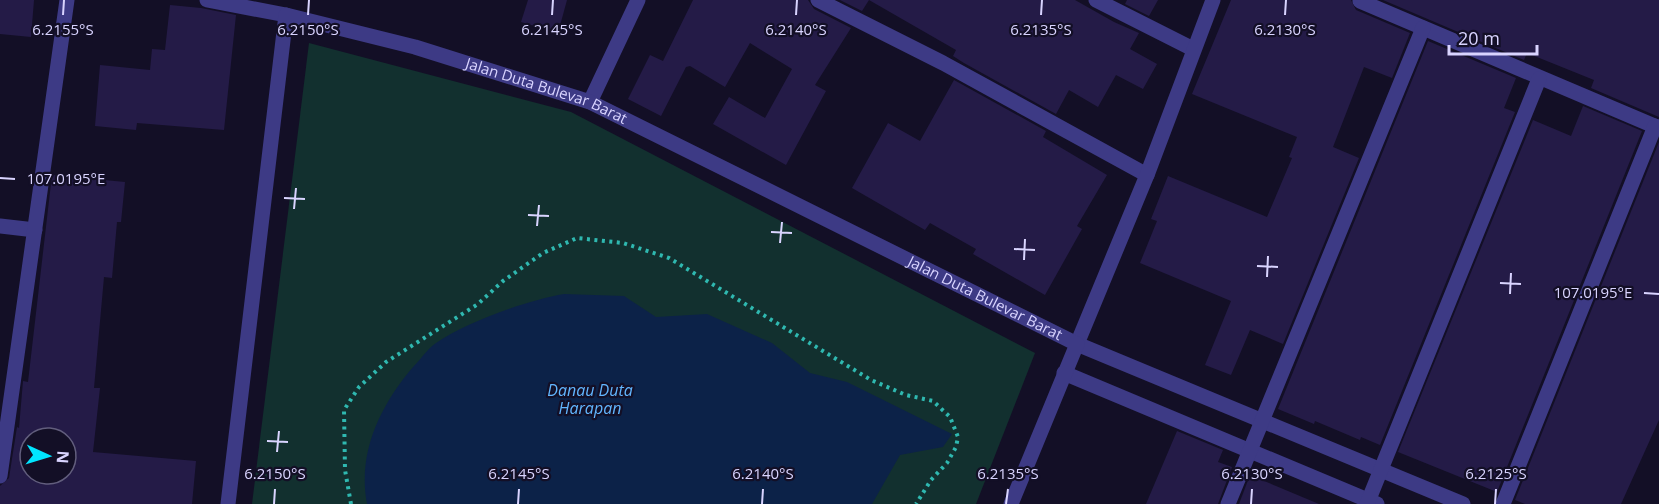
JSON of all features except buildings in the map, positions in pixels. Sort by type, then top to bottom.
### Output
[{"type":"street","points":[[0,476],[4,421],[35,230],[67,0]]},
{"type":"street","name":"Jalan Duta Bulevar Barat","points":[[207,0],[286,15],[415,47],[590,102],[1077,344],[1011,504]]},
{"type":"street","points":[[590,102],[638,0]]},
{"type":"street","points":[[818,0],[943,63],[1147,175]]},
{"type":"street","points":[[1096,0],[1193,49]]},
{"type":"street","points":[[1213,0],[1147,175],[1077,344],[1463,504]]},
{"type":"street","points":[[1360,1],[1539,79],[1657,127],[1503,504]]},
{"type":"street","points":[[228,504],[286,15]]},
{"type":"street","points":[[1228,504],[1423,28]]},
{"type":"street","points":[[1064,373],[1371,503],[1539,79]]},
{"type":"street","points":[[0,226],[35,230]]},
{"type":"path","points":[[351,504],[345,470],[344,410],[359,387],[386,362],[478,304],[543,252],[578,238],[623,243],[669,258],[871,380],[906,395],[933,402],[950,417],[958,437],[956,447],[947,463],[931,480],[916,504]]},
{"type":"green space","points":[[309,43],[571,112],[1035,353],[976,504],[252,504]]},
{"type":"water","name":"Danau Duta Harapan","points":[[564,294],[624,296],[656,317],[707,314],[772,343],[810,373],[847,382],[952,434],[943,447],[900,455],[872,504],[367,504],[365,466],[374,430],[391,396],[427,351],[449,335],[480,320]]}]
